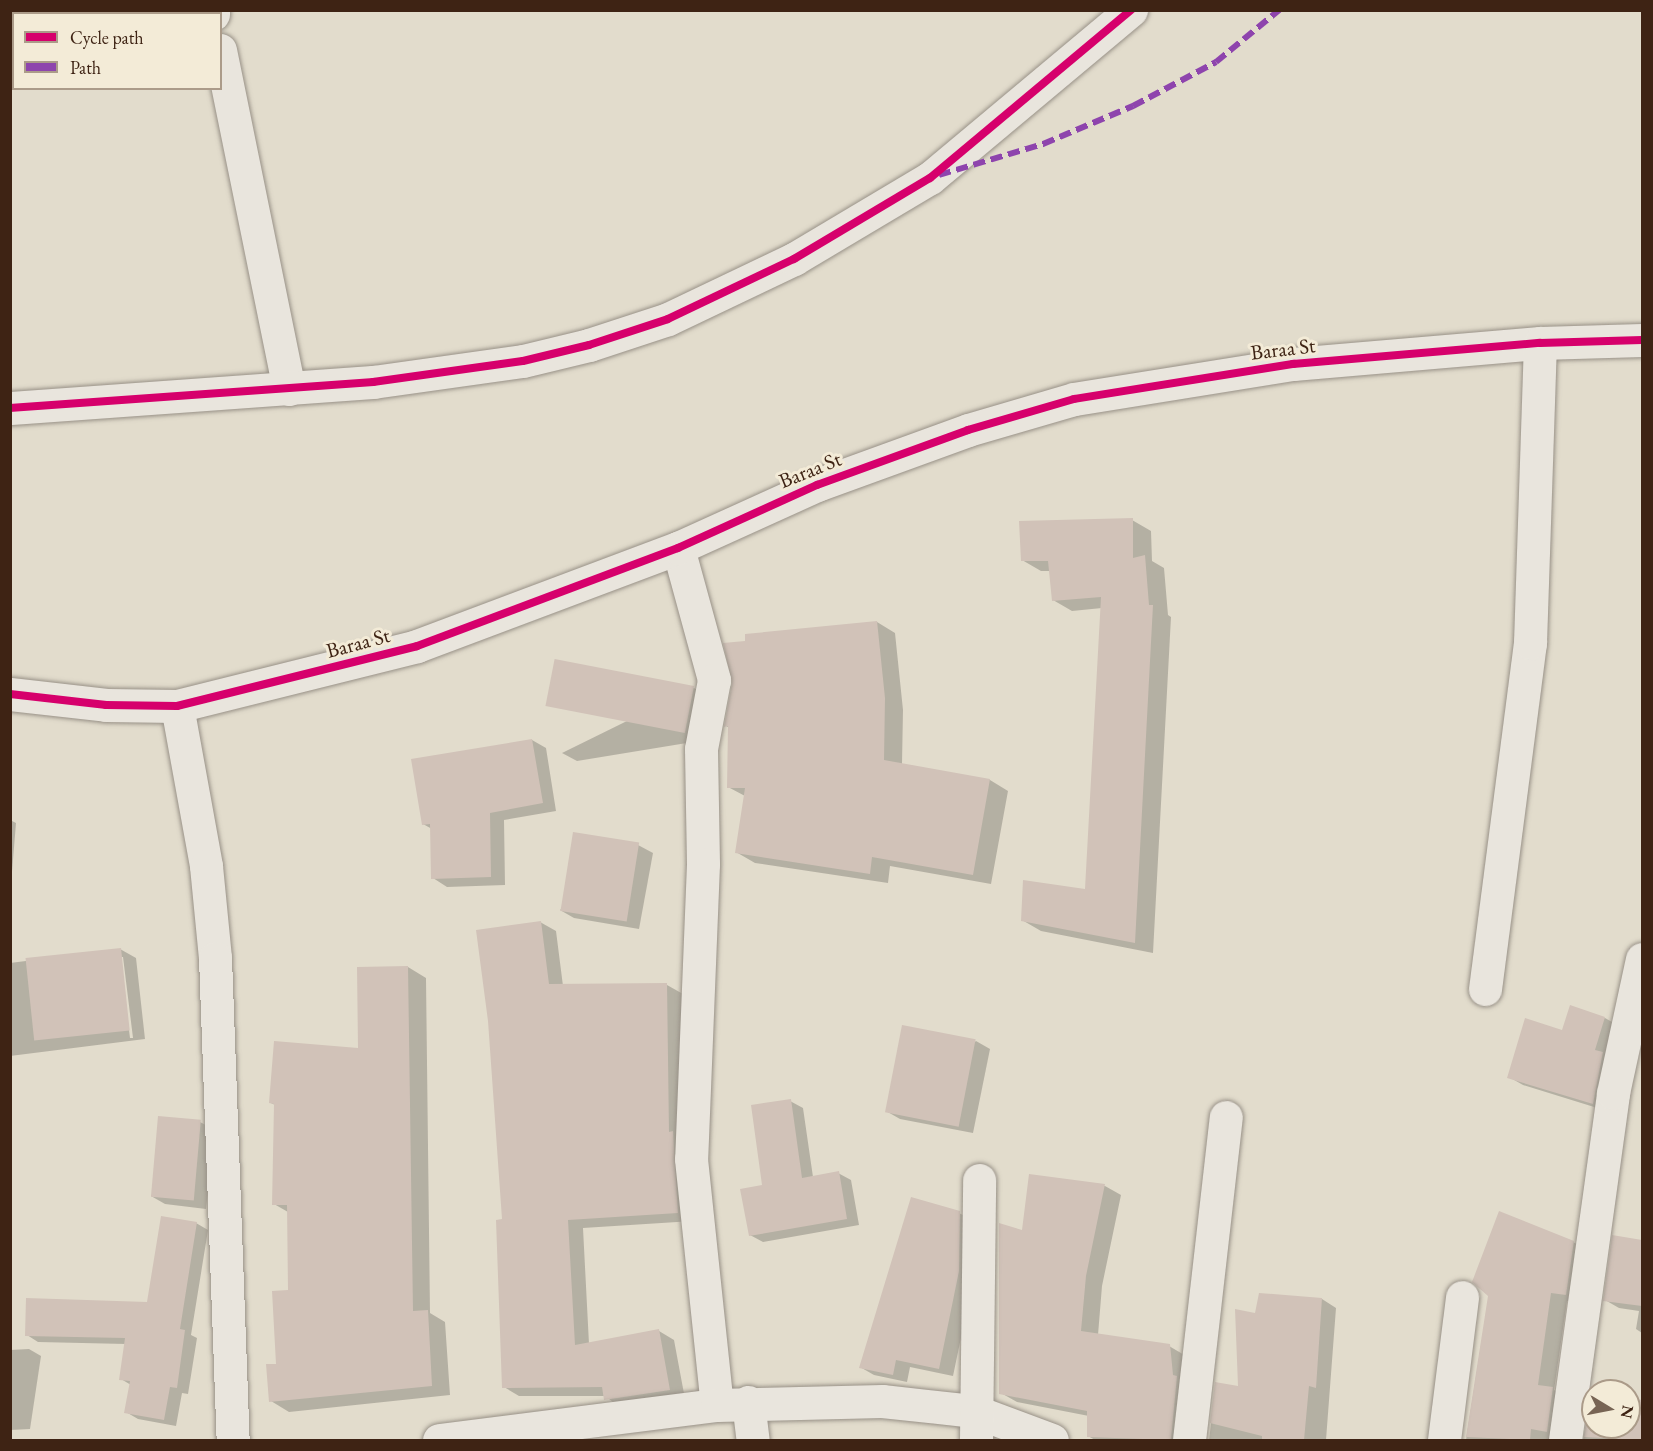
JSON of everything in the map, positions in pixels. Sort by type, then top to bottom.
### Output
[{"type":"street","points":[[10,408],[373,382],[523,360],[589,345],[668,319],[794,259],[930,178],[1131,10]]},
{"type":"street","points":[[222,60],[289,389]]},
{"type":"street","name":"Baraa St","points":[[10,694],[106,705],[177,706],[417,646],[678,548],[817,485],[968,430],[1074,399],[1293,364],[1540,343],[1642,340]]},
{"type":"street","points":[[1485,989],[1530,643],[1540,343]]},
{"type":"street","points":[[678,548],[714,680],[701,749],[703,864],[691,1158],[733,1403],[753,1440]]},
{"type":"street","points":[[177,706],[206,866],[215,958],[233,1440]]},
{"type":"street","points":[[1565,1440],[1613,1093],[1642,959]]},
{"type":"street","points":[[1189,1440],[1226,1117]]},
{"type":"street","points":[[975,1426],[979,1180]]},
{"type":"street","points":[[1444,1440],[1462,1297]]},
{"type":"street","points":[[448,1440],[733,1403],[911,1402],[975,1426],[1052,1440]]},
{"type":"building","points":[[1133,518],[1133,558],[1145,555],[1149,605],[1153,605],[1135,943],[1021,921],[1023,880],[1085,889],[1101,597],[1052,601],[1048,561],[1021,561],[1019,521]]},
{"type":"building","points":[[877,621],[885,698],[884,760],[990,779],[973,875],[872,857],[870,874],[735,853],[745,788],[727,788],[728,726],[724,727],[732,683],[723,643],[745,641],[745,634]]},
{"type":"building","points":[[555,659],[694,686],[685,733],[545,706]]},
{"type":"building","points":[[532,739],[543,803],[490,813],[491,877],[431,879],[430,824],[422,825],[411,759]]},
{"type":"building","points":[[573,832],[639,842],[627,921],[560,911]]},
{"type":"building","points":[[541,921],[549,984],[667,983],[669,1132],[673,1131],[678,1213],[568,1220],[575,1345],[659,1329],[670,1390],[604,1400],[602,1387],[502,1388],[496,1220],[502,1219],[488,1021],[476,930]]},
{"type":"building","points":[[121,948],[130,1031],[34,1041],[26,958]]},
{"type":"building","points":[[408,966],[413,1311],[428,1310],[432,1386],[269,1402],[266,1364],[276,1364],[272,1291],[288,1290],[287,1205],[272,1205],[274,1104],[269,1103],[274,1041],[358,1048],[357,967]]},
{"type":"building","points":[[1570,1005],[1605,1017],[1595,1050],[1603,1052],[1593,1104],[1507,1078],[1525,1018],[1562,1030]]},
{"type":"building","points":[[902,1025],[976,1039],[959,1127],[885,1112]]},
{"type":"building","points":[[791,1099],[802,1178],[839,1171],[847,1219],[749,1236],[740,1189],[762,1185],[751,1105]]},
{"type":"building","points":[[158,1116],[201,1120],[194,1200],[151,1197]]},
{"type":"building","points":[[1029,1174],[1105,1184],[1086,1276],[1081,1331],[1170,1344],[1173,1375],[1177,1376],[1171,1440],[1087,1437],[1087,1411],[999,1394],[999,1223],[1022,1230]]},
{"type":"building","points":[[911,1197],[960,1211],[959,1271],[939,1369],[896,1360],[893,1375],[859,1368]]},
{"type":"building","points":[[1499,1211],[1574,1241],[1566,1295],[1551,1293],[1538,1385],[1553,1387],[1547,1432],[1531,1429],[1530,1440],[1466,1437],[1488,1296],[1472,1282]]},
{"type":"building","points":[[161,1216],[197,1222],[180,1329],[185,1330],[177,1388],[170,1387],[164,1420],[124,1413],[130,1381],[119,1380],[125,1338],[25,1336],[26,1298],[147,1302]]},
{"type":"building","points":[[1612,1235],[1642,1240],[1642,1306],[1603,1301]]},
{"type":"building","points":[[1259,1293],[1322,1298],[1316,1388],[1309,1386],[1304,1440],[1262,1440],[1262,1436],[1210,1423],[1215,1382],[1238,1386],[1235,1309],[1255,1313]]},
{"type":"building","points":[[1641,1400],[1642,1400],[1642,1440],[1623,1439],[1641,1439]]},
{"type":"marked path","points":[[939,175],[1043,144],[1133,106],[1216,62],[1279,10]]},
{"type":"cycle path","points":[[10,408],[373,382],[523,361],[589,345],[668,319],[794,259],[930,178],[1131,10]]},
{"type":"cycle path","points":[[10,694],[106,705],[177,706],[417,646],[678,548],[817,485],[968,430],[1074,399],[1293,364],[1540,343],[1642,340]]}]
